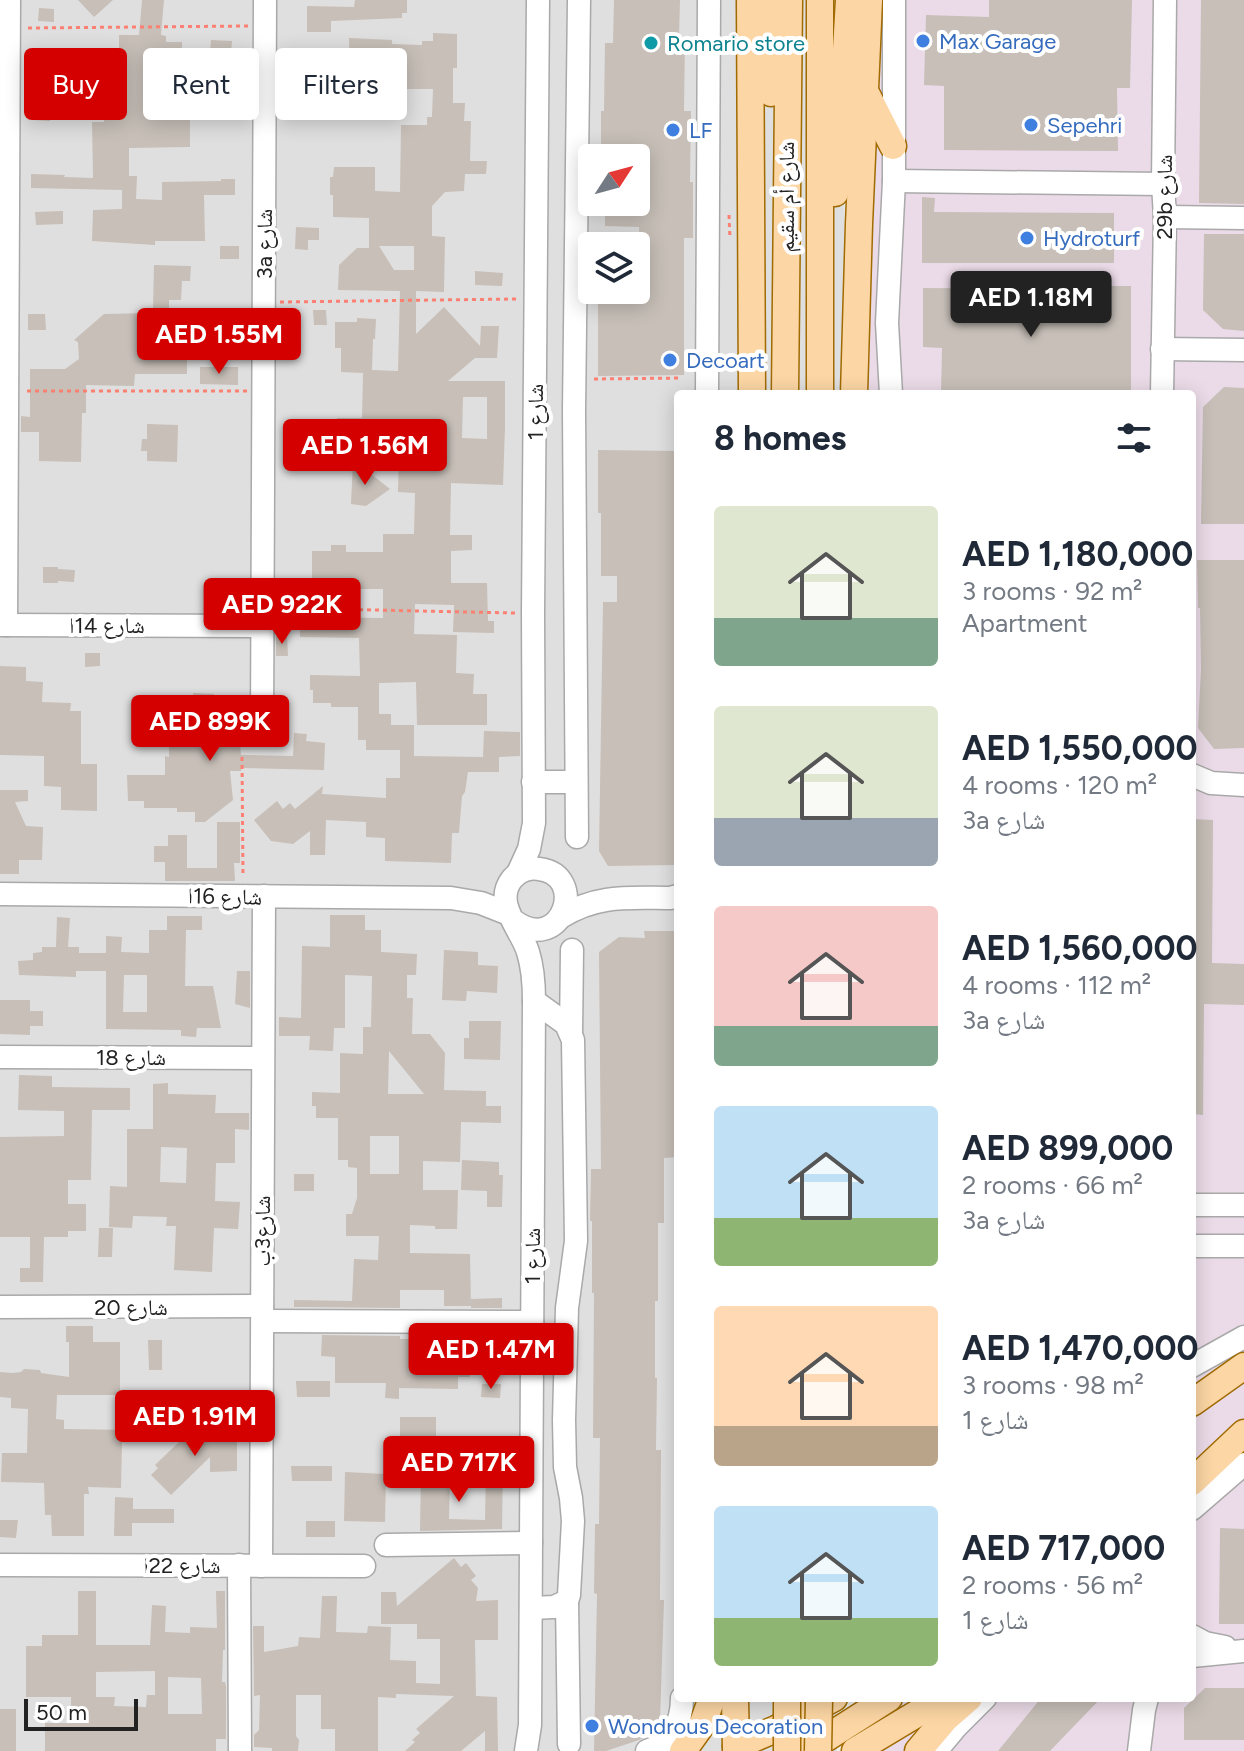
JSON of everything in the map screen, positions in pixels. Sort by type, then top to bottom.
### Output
[{"type":"main road","points":[[750,0],[752,390]]},
{"type":"main road","points":[[767,0],[772,102],[786,162]]},
{"type":"main road","name":"شارع أم سقيم","points":[[785,390],[789,0]]},
{"type":"main road","name":"شارع أم سقيم","points":[[820,0],[820,390]]},
{"type":"main road","points":[[821,264],[839,160],[849,0]]},
{"type":"main road","points":[[854,390],[869,0]]},
{"type":"main road","points":[[866,94],[893,146]]},
{"type":"main road","points":[[1196,1400],[1244,1366]]},
{"type":"main road","points":[[1196,1499],[1244,1433]]},
{"type":"main road","points":[[683,1751],[703,1723],[711,1702]]},
{"type":"main road","points":[[735,1702],[732,1749],[827,1702]]},
{"type":"main road","points":[[786,1751],[787,1702]]},
{"type":"main road","points":[[818,1751],[819,1702]]},
{"type":"main road","points":[[850,1706],[854,1751],[936,1702]]},
{"type":"main road","points":[[918,1751],[945,1719],[964,1702]]},
{"type":"main road","points":[[786,1751],[834,1710],[850,1706]]},
{"type":"main road","points":[[806,1751],[850,1706]]},
{"type":"street","points":[[3,625],[9,0]]},
{"type":"street","name":"3a شارع","points":[[262,727],[265,0]]},
{"type":"street","name":"شارع 1","points":[[516,875],[529,849],[534,823],[538,0]]},
{"type":"street","points":[[577,837],[574,379],[579,0]]},
{"type":"street","points":[[707,390],[709,0]]},
{"type":"street","points":[[891,390],[887,323],[894,181],[894,0]]},
{"type":"street","name":"29b شارع","points":[[1162,390],[1165,0]]},
{"type":"street","points":[[894,181],[1163,184]]},
{"type":"street","points":[[1165,217],[1244,218]]},
{"type":"street","points":[[1162,349],[1244,350]]},
{"type":"street","name":"شارع 14ا","points":[[3,625],[263,617]]},
{"type":"street","points":[[1196,777],[1211,783],[1244,785]]},
{"type":"street","points":[[533,782],[575,782]]},
{"type":"street","name":"شارع 1","points":[[534,823],[541,849],[556,876]]},
{"type":"street","points":[[610,898],[579,907],[537,930],[529,929],[512,917],[505,895],[516,875],[535,868],[584,891],[610,898],[674,898]]},
{"type":"street","name":"شارع 16ا","points":[[451,898],[483,892],[516,875]]},
{"type":"street","points":[[556,876],[565,888],[566,898],[565,908],[557,921]]},
{"type":"street","name":"شارع 16ا","points":[[0,894],[451,898],[481,903],[512,917]]},
{"type":"street","name":"شارع3ب","points":[[240,1751],[263,1314],[262,1058],[254,896]]},
{"type":"street","name":"شارع 1","points":[[512,917],[527,949],[534,990]]},
{"type":"street","name":"شارع 1","points":[[538,1751],[530,1725],[534,990],[540,950],[557,921]]},
{"type":"street","points":[[569,1744],[567,1601],[573,1521],[565,1467],[564,1404],[567,1308],[576,1241],[572,950]]},
{"type":"street","points":[[534,990],[571,1034]]},
{"type":"street","name":"شارع 18","points":[[0,1057],[262,1058]]},
{"type":"street","points":[[1196,1205],[1244,1205]]},
{"type":"street","points":[[1196,1246],[1244,1246]]},
{"type":"street","name":"شارع 20","points":[[0,1307],[532,1322]]},
{"type":"street","points":[[1196,1364],[1244,1337]]},
{"type":"street","points":[[1196,1500],[1244,1464]]},
{"type":"street","points":[[386,1545],[531,1543]]},
{"type":"street","name":"شارع 22ا","points":[[0,1565],[364,1566]]},
{"type":"street","points":[[531,1608],[554,1607],[567,1601]]},
{"type":"street","points":[[1196,1638],[1243,1651]]},
{"type":"street","points":[[1196,1656],[1243,1651]]},
{"type":"street","points":[[647,1751],[662,1744],[674,1731],[682,1702]]},
{"type":"street","points":[[936,1751],[981,1702]]},
{"type":"street","points":[[1137,1702],[1138,1751]]},
{"type":"street","points":[[1138,1751],[1146,1702]]},
{"type":"street","name":"شارع 1","points":[[526,1751],[530,1725]]},
{"type":"path","points":[[9,29],[265,26]]},
{"type":"path","points":[[264,303],[535,298]]},
{"type":"path","points":[[574,379],[682,378]]},
{"type":"path","points":[[7,391],[264,391]]},
{"type":"path","points":[[263,617],[533,613]]},
{"type":"path","points":[[242,757],[254,896]]},
{"type":"shaded area","points":[[0,0],[846,0],[843,390],[674,390],[674,1702],[837,1702],[837,1751],[0,1751]]},
{"type":"shaded area","points":[[855,0],[1244,0],[1244,1751],[876,1751],[876,1702],[1196,1702],[1196,390],[862,390]]},
{"type":"building","points":[[78,0],[113,0],[94,17]]},
{"type":"building","points":[[142,0],[164,0],[161,35],[166,36],[166,42],[182,42],[182,48],[143,48],[143,120],[190,120],[190,147],[129,148],[129,176],[137,176],[136,199],[162,200],[162,182],[235,179],[235,195],[204,195],[205,241],[155,241],[155,245],[92,241],[93,210],[122,209],[122,190],[31,188],[31,174],[93,178],[92,122],[127,120],[127,48],[119,48],[119,35],[139,35]]},
{"type":"building","points":[[355,0],[407,0],[407,13],[402,13],[402,18],[331,21],[331,32],[307,32],[307,6],[354,7]]},
{"type":"building","points":[[614,0],[680,0],[679,38],[685,38],[684,111],[691,111],[690,182],[693,182],[693,238],[684,238],[684,375],[598,376],[598,304],[650,304],[650,232],[639,232],[639,227],[605,226],[605,216],[650,216],[650,144],[601,144],[605,43],[613,43]]},
{"type":"building","points":[[989,0],[1132,0],[1130,88],[1117,88],[1118,151],[944,150],[944,86],[924,85],[926,15],[989,17]]},
{"type":"building","points":[[1201,0],[1244,0],[1244,204],[1199,203]]},
{"type":"building","points":[[39,8],[54,9],[54,22],[38,21]]},
{"type":"building","points":[[433,33],[457,34],[453,103],[465,103],[464,121],[471,121],[470,161],[487,161],[486,174],[465,174],[464,191],[445,192],[432,206],[432,236],[445,237],[444,292],[416,291],[416,334],[444,307],[480,346],[481,326],[499,326],[497,358],[475,358],[448,381],[505,381],[503,485],[451,483],[450,535],[472,535],[472,550],[451,551],[451,583],[487,583],[488,621],[494,621],[494,633],[453,632],[454,605],[415,604],[414,634],[457,635],[456,673],[474,674],[473,694],[487,694],[487,725],[417,725],[416,682],[379,683],[379,714],[391,714],[391,725],[414,725],[414,756],[483,757],[484,731],[520,732],[520,756],[499,757],[499,772],[468,772],[462,796],[459,833],[452,833],[451,863],[385,861],[385,838],[366,837],[366,822],[326,820],[325,855],[310,855],[310,831],[293,844],[271,841],[254,820],[277,801],[283,809],[290,803],[295,809],[323,786],[322,794],[386,798],[386,778],[400,778],[400,750],[366,750],[366,740],[358,740],[358,707],[313,703],[310,675],[360,676],[359,638],[300,637],[300,617],[383,618],[383,589],[312,589],[312,551],[331,551],[331,545],[346,545],[346,552],[383,552],[383,534],[414,534],[415,493],[398,492],[399,452],[342,451],[350,458],[308,457],[308,443],[331,443],[337,447],[337,418],[362,418],[363,373],[341,372],[341,348],[335,348],[335,322],[376,319],[372,370],[398,371],[400,291],[338,290],[339,265],[357,248],[369,248],[369,218],[333,217],[330,177],[333,177],[334,167],[375,167],[375,191],[400,192],[401,125],[427,125],[427,117],[432,117],[433,89],[407,89],[407,48],[349,48],[349,38],[392,40],[392,44],[422,45],[422,41],[433,41]],"holes":[[[379,246],[414,246],[414,270],[394,270]],[[463,397],[487,397],[487,439],[462,438]]]},
{"type":"building","points":[[211,40],[232,41],[231,48],[210,48]]},
{"type":"building","name":"Hydroturf","points":[[922,197],[935,198],[934,212],[1114,213],[1114,263],[922,263]]},
{"type":"building","points":[[63,211],[63,224],[36,225],[35,212]]},
{"type":"building","points":[[296,227],[319,228],[319,240],[308,240],[308,250],[295,249]]},
{"type":"building","points":[[1204,234],[1244,234],[1244,331],[1223,329],[1203,310]]},
{"type":"building","points":[[220,246],[239,246],[239,259],[220,259]]},
{"type":"building","points":[[154,265],[191,266],[190,281],[182,281],[181,300],[169,300],[169,333],[187,333],[187,374],[135,374],[134,386],[86,385],[81,462],[39,461],[39,432],[21,432],[21,416],[30,417],[30,369],[65,369],[79,359],[78,342],[74,340],[104,314],[149,313],[150,308],[153,309]]},
{"type":"building","points":[[475,271],[503,273],[502,286],[475,285]]},
{"type":"building","points":[[1034,286],[1131,286],[1131,390],[941,390],[942,348],[923,347],[923,288],[1034,289]]},
{"type":"building","points":[[313,310],[326,310],[327,325],[314,325]]},
{"type":"building","points":[[28,314],[45,314],[46,330],[28,330]]},
{"type":"building","points":[[210,316],[239,316],[239,330],[210,330]]},
{"type":"building","points":[[200,367],[238,367],[238,385],[200,384]]},
{"type":"building","points":[[1224,387],[1244,388],[1244,524],[1201,524],[1203,407]]},
{"type":"building","points":[[147,424],[178,425],[177,462],[147,461],[147,451],[141,451],[142,439],[147,439]]},
{"type":"building","points":[[598,450],[674,451],[674,865],[608,866],[599,851],[603,602],[617,602],[617,576],[601,576],[601,513],[598,513]]},
{"type":"building","points":[[353,460],[390,489],[366,506],[351,504]]},
{"type":"building","points":[[1197,560],[1244,560],[1244,748],[1214,749],[1198,728],[1201,669]]},
{"type":"building","points":[[43,567],[75,570],[74,582],[43,583]]},
{"type":"building","points":[[287,635],[288,656],[276,656],[276,636]]},
{"type":"building","points":[[85,653],[100,653],[100,666],[85,667]]},
{"type":"building","points":[[0,666],[26,667],[26,681],[43,682],[42,702],[71,703],[70,711],[81,711],[81,764],[97,764],[97,811],[61,810],[61,787],[44,786],[44,756],[0,755]]},
{"type":"building","points":[[193,693],[225,698],[224,742],[240,742],[241,755],[293,756],[294,733],[307,734],[306,741],[325,743],[324,770],[241,768],[241,771],[230,771],[233,800],[205,822],[195,822],[195,812],[177,812],[177,808],[144,808],[144,801],[128,801],[127,775],[165,775],[165,756],[169,757],[169,747],[178,747],[179,697],[193,698]]},
{"type":"building","points":[[0,790],[28,790],[28,801],[15,802],[26,826],[43,827],[42,860],[19,860],[19,874],[0,874]]},
{"type":"building","points":[[1196,819],[1213,820],[1212,963],[1244,964],[1244,1005],[1204,1004],[1203,1115],[1196,1114]]},
{"type":"building","points":[[217,822],[240,822],[240,863],[234,863],[235,881],[165,881],[165,862],[154,862],[154,846],[168,846],[168,835],[187,835],[187,868],[217,868]]},
{"type":"building","points":[[330,915],[365,915],[365,930],[381,930],[381,952],[417,954],[416,975],[407,975],[407,998],[413,998],[412,1034],[430,1034],[445,1053],[444,1090],[486,1091],[486,1106],[501,1106],[501,1123],[461,1122],[460,1162],[423,1161],[423,1190],[458,1190],[457,1229],[410,1225],[410,1253],[470,1254],[471,1306],[444,1306],[444,1290],[400,1290],[400,1308],[294,1307],[294,1300],[352,1301],[354,1259],[378,1260],[379,1236],[346,1236],[346,1214],[352,1214],[357,1198],[357,1168],[348,1167],[348,1160],[338,1160],[338,1118],[316,1118],[316,1106],[312,1106],[312,1092],[340,1093],[340,1053],[363,1054],[363,1027],[371,1027],[372,976],[345,975],[345,1028],[334,1028],[333,1051],[309,1050],[310,1036],[279,1036],[279,1017],[301,1018],[302,946],[330,947]],"holes":[[[389,1051],[424,1094],[388,1094]],[[370,1136],[399,1136],[399,1174],[370,1174]]]},
{"type":"building","points":[[167,916],[202,916],[202,930],[186,930],[185,986],[213,986],[221,1028],[197,1028],[196,1037],[181,1036],[181,1030],[106,1029],[106,971],[76,971],[76,977],[19,975],[18,961],[33,960],[33,953],[42,952],[42,947],[56,947],[57,917],[70,918],[68,947],[79,947],[79,953],[106,953],[106,936],[122,937],[121,952],[149,953],[149,930],[167,930]],"holes":[[[124,975],[147,975],[147,1012],[123,1012]]]},
{"type":"building","points":[[644,931],[674,931],[674,1157],[664,1158],[664,1223],[658,1223],[658,1301],[655,1301],[656,1450],[661,1450],[660,1600],[664,1600],[660,1721],[654,1732],[639,1740],[606,1751],[594,1751],[595,1524],[599,1524],[600,1438],[593,1438],[594,1293],[590,1221],[591,1169],[601,1169],[599,952],[619,937],[645,938]]},
{"type":"building","points":[[444,950],[478,952],[478,965],[498,966],[497,993],[467,991],[466,1001],[442,1000]]},
{"type":"building","points":[[237,971],[250,971],[250,1008],[235,1004]]},
{"type":"building","points":[[0,1000],[30,1000],[30,1011],[43,1011],[43,1026],[30,1026],[30,1035],[0,1034]]},
{"type":"building","points":[[469,1021],[501,1021],[500,1060],[464,1059],[464,1038],[469,1038]]},
{"type":"building","points":[[19,1075],[52,1076],[52,1087],[130,1088],[130,1110],[92,1110],[91,1180],[68,1180],[68,1204],[86,1204],[86,1231],[68,1231],[68,1237],[44,1237],[43,1282],[20,1282],[20,1268],[30,1268],[30,1237],[0,1237],[0,1137],[64,1136],[64,1111],[18,1110]]},
{"type":"building","points":[[168,1083],[168,1094],[216,1095],[215,1113],[249,1113],[249,1130],[235,1129],[235,1163],[216,1163],[215,1201],[240,1202],[238,1229],[214,1228],[212,1272],[174,1270],[176,1226],[166,1226],[167,1217],[133,1216],[132,1228],[109,1227],[110,1186],[127,1187],[127,1129],[153,1129],[153,1084]],"holes":[[[161,1147],[187,1148],[186,1183],[160,1182]]]},
{"type":"building","points":[[462,1160],[499,1162],[499,1175],[503,1175],[502,1207],[487,1207],[487,1191],[461,1190]]},
{"type":"building","points":[[294,1174],[314,1174],[314,1191],[294,1191]]},
{"type":"building","points":[[99,1228],[113,1228],[112,1257],[98,1257]]},
{"type":"building","points":[[502,1298],[502,1308],[471,1308],[471,1299]]},
{"type":"building","points":[[66,1326],[93,1326],[93,1342],[120,1342],[120,1395],[57,1395],[56,1419],[64,1420],[64,1429],[135,1430],[135,1442],[122,1442],[121,1488],[88,1487],[89,1494],[84,1494],[84,1536],[52,1536],[51,1515],[45,1515],[44,1483],[1,1482],[2,1453],[27,1453],[28,1409],[11,1408],[11,1398],[0,1397],[0,1372],[40,1370],[41,1373],[69,1377]]},
{"type":"building","points":[[322,1335],[470,1339],[470,1377],[458,1377],[458,1389],[399,1388],[399,1399],[385,1398],[386,1383],[335,1383],[335,1357],[321,1356]]},
{"type":"building","points":[[148,1340],[162,1340],[162,1370],[149,1370]]},
{"type":"building","points":[[296,1381],[330,1381],[330,1397],[297,1397]]},
{"type":"building","points":[[482,1384],[501,1384],[500,1398],[481,1397]]},
{"type":"building","points":[[400,1417],[436,1417],[436,1452],[400,1452]]},
{"type":"building","points":[[224,1431],[225,1442],[237,1442],[237,1471],[210,1472],[210,1457],[171,1495],[151,1475],[158,1468],[155,1465],[180,1441],[180,1432]]},
{"type":"building","points":[[291,1466],[332,1466],[332,1481],[292,1481]]},
{"type":"building","points":[[486,1467],[503,1468],[502,1529],[420,1531],[421,1475],[450,1476],[449,1519],[485,1520]]},
{"type":"building","points":[[345,1472],[386,1474],[385,1522],[344,1521]]},
{"type":"building","points":[[115,1497],[133,1498],[133,1509],[174,1509],[174,1523],[132,1523],[132,1536],[114,1536]]},
{"type":"building","points":[[0,1520],[18,1520],[16,1538],[0,1537]]},
{"type":"building","points":[[306,1521],[335,1521],[335,1537],[306,1537]]},
{"type":"building","points":[[1220,1528],[1244,1529],[1244,1624],[1219,1624]]},
{"type":"building","points":[[454,1558],[461,1567],[466,1563],[476,1576],[471,1580],[478,1588],[476,1601],[498,1600],[498,1640],[475,1640],[476,1696],[497,1697],[498,1751],[485,1751],[485,1731],[461,1751],[405,1751],[420,1733],[416,1729],[454,1696],[396,1694],[396,1698],[378,1697],[378,1751],[335,1751],[335,1729],[321,1729],[321,1695],[296,1695],[298,1751],[254,1747],[254,1735],[259,1730],[260,1695],[254,1696],[253,1626],[264,1626],[264,1652],[298,1646],[299,1637],[320,1638],[322,1596],[337,1596],[336,1632],[367,1633],[368,1626],[391,1627],[390,1660],[416,1661],[416,1683],[440,1684],[440,1639],[417,1639],[417,1624],[381,1624],[381,1592],[396,1592],[397,1606]]},
{"type":"building","points":[[78,1591],[96,1591],[96,1645],[150,1645],[152,1605],[166,1606],[165,1632],[190,1633],[190,1627],[217,1628],[216,1591],[225,1591],[222,1682],[226,1687],[226,1739],[216,1739],[216,1751],[45,1751],[45,1723],[71,1723],[71,1697],[26,1697],[26,1646],[42,1646],[42,1635],[78,1635]],"holes":[[[155,1671],[155,1695],[147,1695],[146,1707],[114,1706],[115,1697],[96,1697],[96,1672]],[[168,1677],[201,1678],[202,1714],[168,1714]]]},
{"type":"building","points":[[1205,1688],[1244,1688],[1244,1740],[1184,1740],[1184,1708],[1190,1702],[1196,1702],[1196,1697]]},
{"type":"building","points":[[1038,1702],[1097,1702],[1050,1751],[998,1751]]},
{"type":"building","points":[[0,1709],[16,1709],[16,1751],[0,1751]]},
{"type":"place","name":"Max Garage","points":[[923,41]]},
{"type":"place","name":"Romario store","points":[[651,43]]},
{"type":"place","name":"Sepehri","points":[[1031,125]]},
{"type":"place","name":"LF","points":[[673,130]]},
{"type":"place","name":"Hydroturf","points":[[1027,238]]},
{"type":"place","name":"Decoart","points":[[670,360]]},
{"type":"place","name":"Wondrous Decoration","points":[[592,1726]]}]
